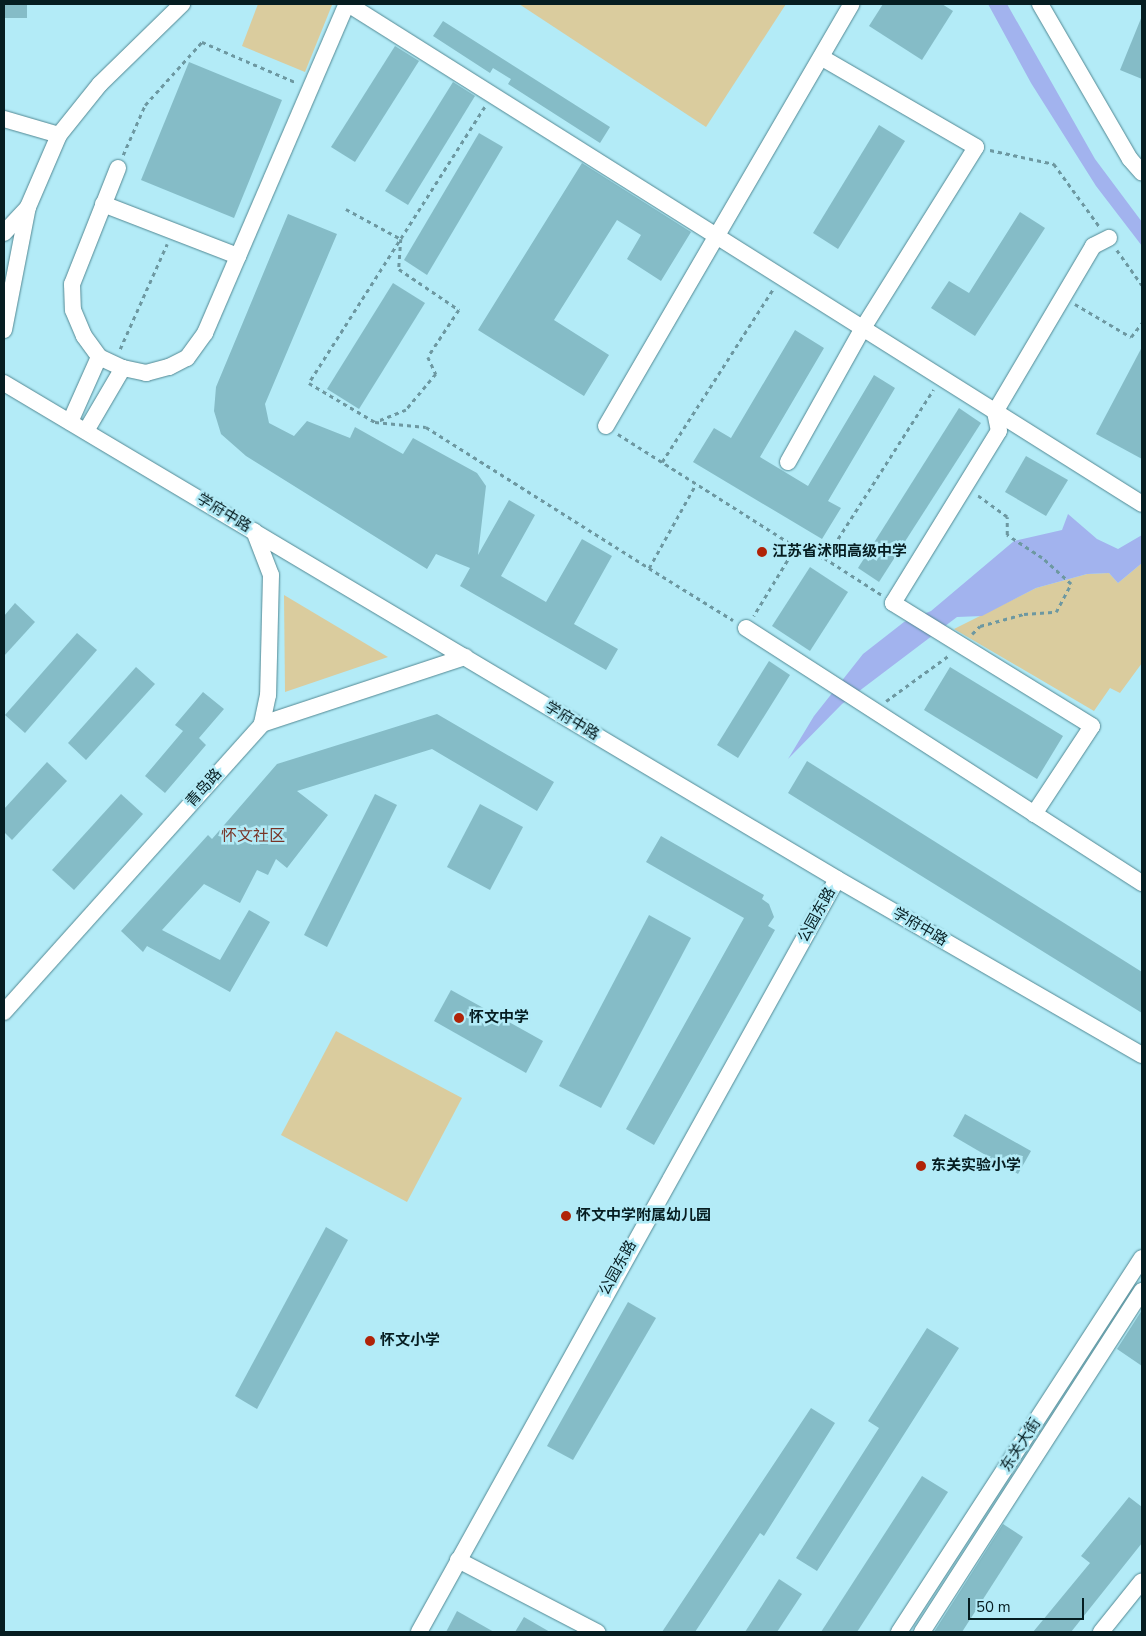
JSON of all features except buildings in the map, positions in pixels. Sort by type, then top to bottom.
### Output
[{"type":"street","points":[[4,330],[28,208],[59,134],[100,84],[182,4]]},
{"type":"street","points":[[118,168],[72,284],[73,310],[84,336],[112,363],[146,372],[169,368],[187,358],[205,333],[347,4],[493,94],[1142,504]]},
{"type":"street","points":[[606,426],[852,4]]},
{"type":"street","points":[[1040,4],[1130,159],[1142,173]]},
{"type":"street","points":[[788,462],[863,328],[976,146],[821,57]]},
{"type":"street","points":[[4,119],[59,134]]},
{"type":"street","points":[[103,204],[238,256]]},
{"type":"street","points":[[4,233],[28,208]]},
{"type":"street","points":[[1034,814],[1092,726],[893,603],[999,431],[995,412],[1093,246],[1108,238]]},
{"type":"street","points":[[70,422],[112,363]]},
{"type":"street","points":[[86,431],[112,363]]},
{"type":"street","name":"学府中路","points":[[4,383],[254,530],[836,879],[1142,1055]]},
{"type":"street","points":[[254,530],[270,575],[268,695],[262,724]]},
{"type":"street","points":[[746,628],[1142,883]]},
{"type":"street","name":"青岛路","points":[[4,1012],[262,724],[465,657]]},
{"type":"street","name":"公园东路","points":[[419,1632],[836,879]]},
{"type":"street","name":"东关大街","points":[[899,1632],[1142,1258]]},
{"type":"street","name":"东关大街","points":[[922,1632],[1142,1291]]},
{"type":"street","points":[[458,1560],[597,1632]]},
{"type":"street","points":[[1101,1632],[1142,1580]]},
{"type":"path","points":[[118,168],[145,105],[202,42],[310,89]]},
{"type":"path","points":[[493,94],[308,383],[375,422],[426,427],[746,628],[796,547]]},
{"type":"path","points":[[976,146],[1054,164],[1142,285]]},
{"type":"path","points":[[346,209],[401,239]]},
{"type":"path","points":[[112,363],[172,231]]},
{"type":"path","points":[[375,422],[406,410],[436,374],[428,356],[459,310],[399,269],[401,239]]},
{"type":"path","points":[[662,462],[781,276]]},
{"type":"path","points":[[1063,297],[1131,337],[1142,323]]},
{"type":"path","points":[[825,559],[941,378]]},
{"type":"path","points":[[606,426],[796,547],[825,559],[893,603]]},
{"type":"path","points":[[649,568],[696,484]]},
{"type":"path","points":[[873,710],[962,646],[980,626],[1024,614],[1056,612],[1071,584],[1042,558],[1007,535],[1007,517],[964,487]]},
{"type":"shaded area","points":[[258,4],[332,5],[305,72],[242,46]]},
{"type":"shaded area","points":[[519,4],[786,4],[706,127]]},
{"type":"shaded area","points":[[1142,563],[1142,663],[1120,693],[1110,688],[1094,711],[954,629],[1036,588],[1087,574],[1109,573],[1118,583]]},
{"type":"shaded area","points":[[284,595],[388,657],[285,692]]},
{"type":"shaded area","points":[[336,1031],[462,1098],[407,1202],[281,1135]]},
{"type":"water","points":[[988,4],[1007,4],[1095,159],[1142,222],[1142,246],[1096,186],[1031,83]]},
{"type":"water","points":[[1068,514],[1097,539],[1118,549],[1142,535],[1142,563],[1118,583],[1109,573],[1087,574],[1036,588],[982,616],[957,617],[842,704],[788,759],[814,716],[863,654],[904,622],[931,611],[1014,541],[1062,530]]},
{"type":"place","name":"江苏省沭阳高级中学","points":[[762,552]]},
{"type":"place","name":"怀文中学","points":[[459,1018]]},
{"type":"place","name":"东关实验小学","points":[[921,1166]]},
{"type":"place","name":"怀文中学附属幼儿园","points":[[566,1216]]},
{"type":"place","name":"怀文小学","points":[[370,1341]]},
{"type":"district","name":"怀文社区","points":[[253,836]]}]
